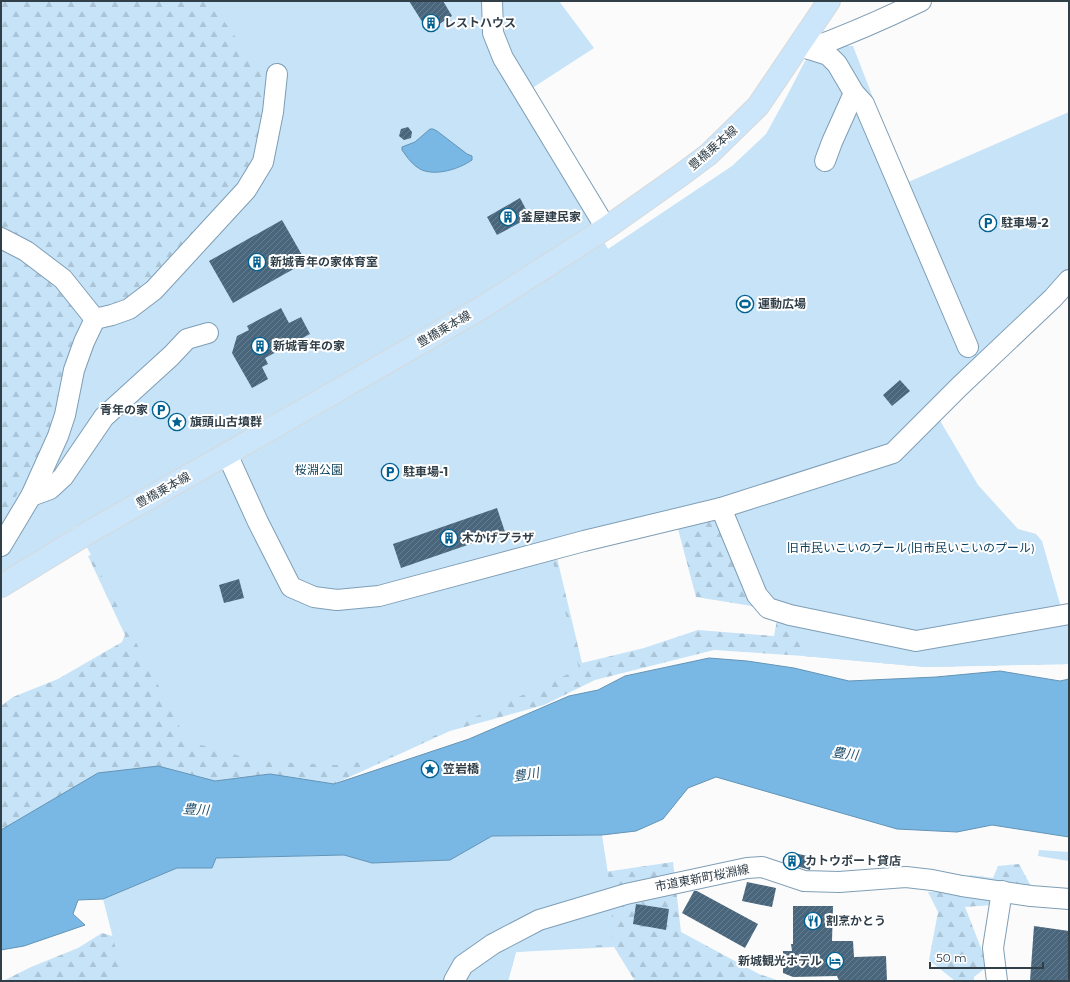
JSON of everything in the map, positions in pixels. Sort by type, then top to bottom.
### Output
[{"type":"main road","name":"豊橋乗本線","points":[[1,586],[96,528],[483,306],[606,228],[710,154],[758,106],[804,47],[829,1]]},
{"type":"street","points":[[492,1],[493,33],[503,58],[606,228]]},
{"type":"street","points":[[804,47],[874,23],[921,1]]},
{"type":"street","points":[[804,47],[828,55],[837,64],[854,93],[864,104],[968,347]]},
{"type":"street","points":[[95,319],[112,315],[129,308],[154,290],[246,190],[263,162],[273,112],[277,74]]},
{"type":"street","points":[[825,161],[854,93]]},
{"type":"street","points":[[1,238],[26,251],[63,279],[95,319]]},
{"type":"street","points":[[227,454],[258,522],[291,587],[314,597],[337,600],[379,596],[584,541],[721,508],[892,453],[1053,298],[1069,280]]},
{"type":"street","points":[[1,546],[31,496],[58,436],[65,415],[74,370],[84,342],[95,319]]},
{"type":"street","points":[[31,496],[50,489],[63,478],[104,416],[171,356],[187,339],[208,333]]},
{"type":"street","points":[[721,508],[757,595],[768,608],[790,615],[916,641],[1069,614]]},
{"type":"street","name":"市道東新町桜淵線","points":[[454,981],[463,965],[493,944],[539,920],[626,894],[747,868],[762,867],[771,869],[804,881],[839,882],[906,877],[1031,896],[1069,899]]},
{"type":"street","points":[[997,981],[993,948],[1002,892]]},
{"type":"green space","points":[[1,1],[242,1],[300,112],[1,543]]},
{"type":"green space","name":"桜淵公園","points":[[209,1],[559,1],[594,48],[520,96],[608,249],[732,166],[766,134],[805,61],[833,46],[853,46],[906,183],[1069,112],[1069,268],[1066,273],[932,407],[978,485],[1018,529],[1036,534],[1042,541],[1064,618],[1069,618],[1069,664],[925,667],[804,656],[788,612],[770,606],[730,515],[549,545],[579,669],[384,759],[337,765],[258,761],[187,741],[76,526],[1,576],[1,524],[47,438],[76,327],[100,327],[245,201],[279,96]]},
{"type":"green space","points":[[716,514],[1069,664],[925,667],[804,656],[714,650],[595,680],[544,705],[450,731],[334,784],[270,774],[215,781],[158,766],[1,830],[1,706],[13,697],[58,679],[122,642],[125,635],[88,556],[112,548],[477,579],[557,558],[582,663],[644,648],[698,630],[774,636],[777,620],[752,606],[696,597],[678,529],[703,521]]},
{"type":"green space","points":[[602,835],[611,893],[613,944],[516,952],[508,981],[124,981],[103,899],[177,868],[212,868],[216,858],[344,855],[372,863],[450,860],[492,836]]},
{"type":"green space","points":[[1039,850],[1069,852],[1069,861],[1038,856]]},
{"type":"green space","points":[[673,862],[681,932],[759,974],[780,981],[635,981],[614,947],[516,952],[508,981],[3,981],[31,967],[78,948],[102,933],[130,941]]},
{"type":"green space","points":[[1019,864],[1032,888],[1006,904],[965,907],[988,966],[974,977],[974,981],[955,981],[929,960],[938,912],[928,892],[956,891],[970,875],[993,878],[998,866]]},
{"type":"water","points":[[430,129],[437,131],[467,154],[472,156],[472,160],[454,169],[441,172],[428,172],[416,166],[404,153],[402,147],[415,142]]},
{"type":"water","name":"豊川","points":[[709,658],[747,661],[794,668],[849,681],[936,677],[1000,671],[1060,681],[1069,679],[1069,837],[992,825],[957,832],[897,829],[716,777],[688,788],[663,819],[636,831],[602,835],[492,836],[450,860],[372,863],[344,855],[216,858],[212,868],[177,868],[103,899],[78,900],[73,914],[85,925],[24,946],[1,950],[1,830],[98,773],[158,766],[215,781],[270,774],[334,784],[469,739],[569,696],[598,690],[625,676]]},
{"type":"building","name":"レストハウス","points":[[409,1],[443,1],[452,16],[428,31]]},
{"type":"building","points":[[408,127],[412,132],[411,138],[404,140],[399,136],[401,129]]},
{"type":"building","name":"釜屋建民家","points":[[520,198],[530,217],[497,235],[487,217]]},
{"type":"building","name":"新城青年の家体育室","points":[[282,220],[306,262],[233,303],[209,261]]},
{"type":"building","name":"新城青年の家","points":[[281,308],[289,323],[301,317],[310,334],[265,358],[268,364],[262,367],[268,379],[252,388],[232,353],[237,336],[249,330],[247,326]]},
{"type":"building","points":[[900,380],[910,391],[892,406],[883,395]]},
{"type":"building","name":"木かげプラザ","points":[[497,508],[505,532],[401,568],[393,544]]},
{"type":"building","points":[[239,579],[244,598],[224,603],[219,585]]},
{"type":"building","points":[[794,853],[812,857],[810,870],[793,865]]},
{"type":"building","points":[[747,882],[776,888],[772,907],[742,901]]},
{"type":"building","points":[[694,891],[697,891],[758,924],[745,948],[682,913]]},
{"type":"building","points":[[636,904],[669,909],[666,930],[633,924]]},
{"type":"building","name":"新城観光ホテル","points":[[793,906],[833,906],[832,941],[853,941],[854,957],[886,956],[887,981],[839,981],[837,976],[793,977],[783,973],[783,951],[792,951]]},
{"type":"building","points":[[1034,926],[1069,931],[1069,981],[1030,981]]},
{"type":"place","name":"レストハウス","points":[[431,23]]},
{"type":"place","name":"釜屋建民家","points":[[508,217]]},
{"type":"place","name":"駐車場-2","points":[[988,223]]},
{"type":"place","name":"新城青年の家体育室","points":[[257,262]]},
{"type":"place","name":"運動広場","points":[[745,304]]},
{"type":"place","name":"新城青年の家","points":[[260,346]]},
{"type":"place","name":"青年の家","points":[[161,410]]},
{"type":"place","name":"旗頭山古墳群","points":[[177,422]]},
{"type":"place","name":"駐車場-1","points":[[390,472]]},
{"type":"place","name":"木かげプラザ","points":[[449,538]]},
{"type":"place","name":"笠岩橋","points":[[430,769]]},
{"type":"place","name":"カトウボート貸店","points":[[792,861]]},
{"type":"place","name":"割烹かとう","points":[[813,921]]},
{"type":"place","name":"新城観光ホテル","points":[[835,961]]},
{"type":"park label","name":"旧市民いこいのプール(旧市民いこいのプール)","points":[[911,548]]}]
